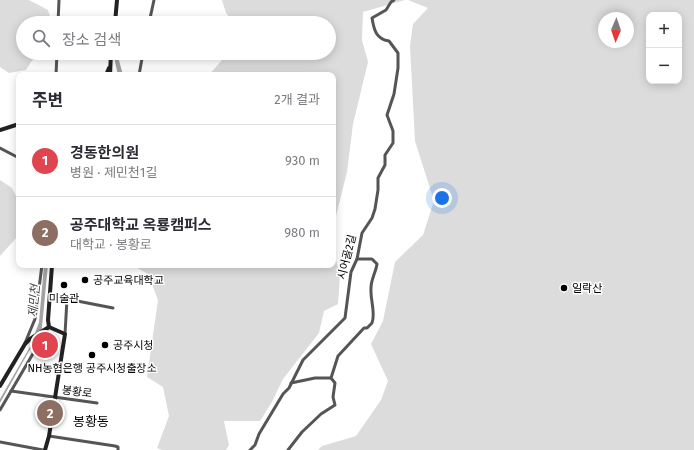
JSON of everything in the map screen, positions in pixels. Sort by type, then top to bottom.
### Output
[{"type":"main road","points":[[116,16],[117,0]]},
{"type":"main road","points":[[110,60],[110,72]]},
{"type":"main road","points":[[107,72],[110,66]]},
{"type":"main road","points":[[0,130],[16,125]]},
{"type":"main road","points":[[49,327],[48,320],[52,268]]},
{"type":"main road","points":[[0,386],[25,344],[30,339],[42,330],[49,327],[65,334]]},
{"type":"main road","name":"봉황로","points":[[44,450],[49,436],[65,334]]},
{"type":"street","points":[[59,16],[60,0]]},
{"type":"street","points":[[151,16],[154,0]]},
{"type":"street","name":"시어골2길","points":[[250,450],[291,383],[303,360],[345,318],[351,272],[357,260],[362,233],[372,218],[375,209],[378,178],[384,165],[385,155],[393,142],[393,132],[387,115],[394,94],[398,68],[398,50],[389,41],[379,38],[374,30],[372,18],[386,10],[394,0]]},
{"type":"street","points":[[56,72],[57,60]]},
{"type":"street","points":[[140,72],[142,60]]},
{"type":"street","points":[[0,148],[16,156]]},
{"type":"street","points":[[288,450],[302,432],[321,414],[336,405],[333,397],[334,383],[331,378],[338,356],[364,328],[370,326],[374,319],[370,288],[371,278],[377,264],[372,259],[357,260]]},
{"type":"street","points":[[25,344],[35,319],[42,268]]},
{"type":"street","points":[[65,334],[67,299],[113,308]]},
{"type":"street","points":[[0,410],[49,327]]},
{"type":"street","points":[[291,383],[315,378],[331,378]]},
{"type":"street","name":"봉황로","points":[[11,391],[98,404]]},
{"type":"street","points":[[49,436],[118,446],[118,450]]},
{"type":"street","points":[[0,442],[44,450]]},
{"type":"shaded area","points":[[0,0],[29,0],[48,10],[50,16],[16,16],[16,60],[32,60],[26,70],[9,73],[0,67]]},
{"type":"shaded area","points":[[222,0],[405,0],[363,12],[362,40],[368,62],[353,124],[347,172],[336,216],[336,72],[212,72],[222,60],[336,60],[336,16],[228,16]]},
{"type":"shaded area","points":[[408,0],[694,0],[694,450],[318,450],[322,446],[356,436],[381,400],[388,381],[371,344],[383,321],[395,262],[423,235],[434,201],[415,141],[410,46],[413,24],[428,8]]},
{"type":"shaded area","points":[[115,60],[119,60],[122,72],[117,72]]},
{"type":"shaded area","points":[[0,180],[12,188],[16,196],[16,238],[0,256]]},
{"type":"shaded area","points":[[336,260],[340,275],[338,304],[324,311],[319,333],[283,379],[272,402],[260,421],[224,421],[229,445],[226,450],[162,450],[157,448],[169,416],[163,387],[147,377],[158,300],[148,274],[137,268],[336,268]]},
{"type":"shaded area","name":"제민천","points":[[44,268],[48,268],[41,337],[29,351],[0,403],[0,399],[31,345],[39,322]]},
{"type":"place","name":"공주교육대학교","points":[[85,280]]},
{"type":"place","name":"미술관","points":[[64,285]]},
{"type":"place","name":"일락산","points":[[564,288]]},
{"type":"place","name":"경동한의원","points":[[45,345]]},
{"type":"place","name":"공주시청","points":[[105,345]]},
{"type":"place","name":"NH농협은행 공주시청출장소","points":[[92,355]]},
{"type":"place","name":"공주대학교 옥룡캠퍼스","points":[[50,413]]},
{"type":"district","name":"봉황동","points":[[91,421]]}]
